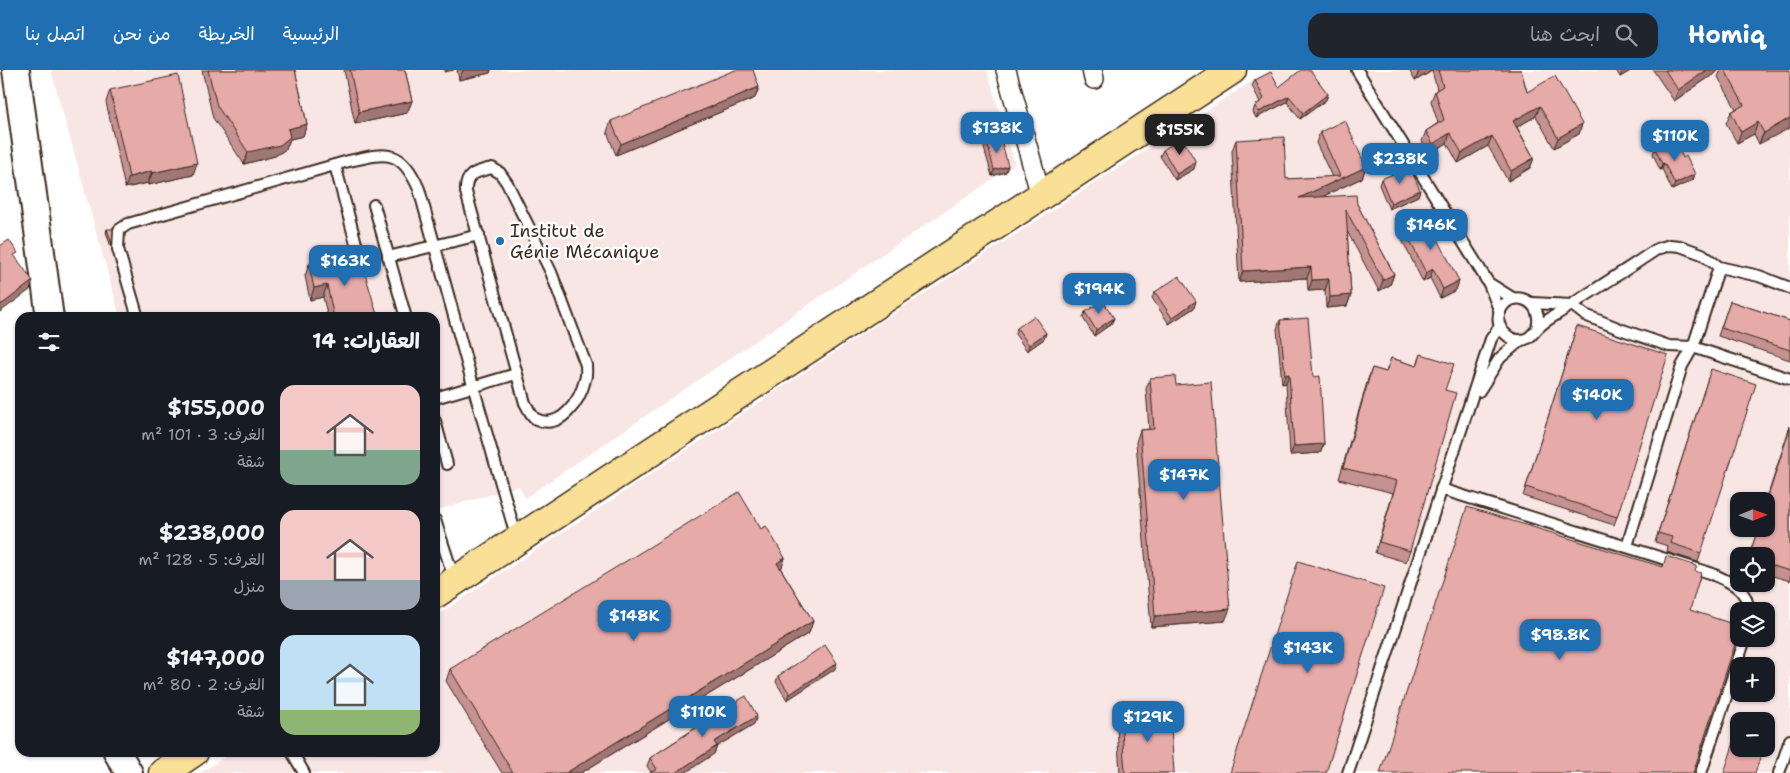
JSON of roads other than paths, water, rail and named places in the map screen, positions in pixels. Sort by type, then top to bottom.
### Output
[{"type":"main road","points":[[445,588],[1232,70]]},
{"type":"main road","points":[[163,773],[187,757]]},
{"type":"street","points":[[16,70],[49,312]]},
{"type":"street","points":[[1006,70],[1041,196]]},
{"type":"street","points":[[120,757],[129,773]]},
{"type":"lane","points":[[1348,773],[1465,418],[1492,339],[1500,326],[1500,312],[1489,284],[1357,70]]},
{"type":"lane","points":[[136,312],[118,248],[119,230],[128,224],[334,165],[377,155],[389,155],[399,159],[412,173],[419,190],[517,540]]},
{"type":"lane","points":[[334,165],[366,280]]},
{"type":"lane","points":[[492,168],[500,173],[507,183],[551,272],[586,364],[586,378],[578,399],[564,416],[553,421],[537,419],[525,403],[479,235],[465,183],[468,177],[478,171],[492,168]]},
{"type":"lane","points":[[374,205],[404,312]]},
{"type":"lane","points":[[388,257],[479,235]]},
{"type":"lane","points":[[1465,418],[1484,382],[1506,352],[1534,334],[1538,328],[1657,249],[1670,245],[1680,246],[1702,254],[1719,267],[1759,276],[1790,288]]},
{"type":"lane","points":[[1627,546],[1682,366],[1693,347],[1719,267]]},
{"type":"lane","points":[[1489,284],[1514,299],[1532,303],[1572,305],[1585,316],[1669,346],[1693,347],[1790,379]]},
{"type":"lane","points":[[1500,312],[1503,306],[1514,299]]},
{"type":"lane","points":[[1532,303],[1539,314],[1538,328]]},
{"type":"lane","points":[[1500,326],[1508,337],[1522,340]]},
{"type":"lane","points":[[440,396],[516,374]]},
{"type":"lane","points":[[440,439],[447,464]]},
{"type":"lane","points":[[1441,489],[1686,564],[1733,583],[1743,592],[1747,602]]},
{"type":"lane","points":[[440,554],[445,588]]},
{"type":"lane","points":[[1701,773],[1741,647]]},
{"type":"lane","points":[[1779,773],[1790,740]]},
{"type":"lane","points":[[295,757],[304,773]]},
{"type":"place","name":"Institut de Génie Mécanique","points":[[500,241]]}]
